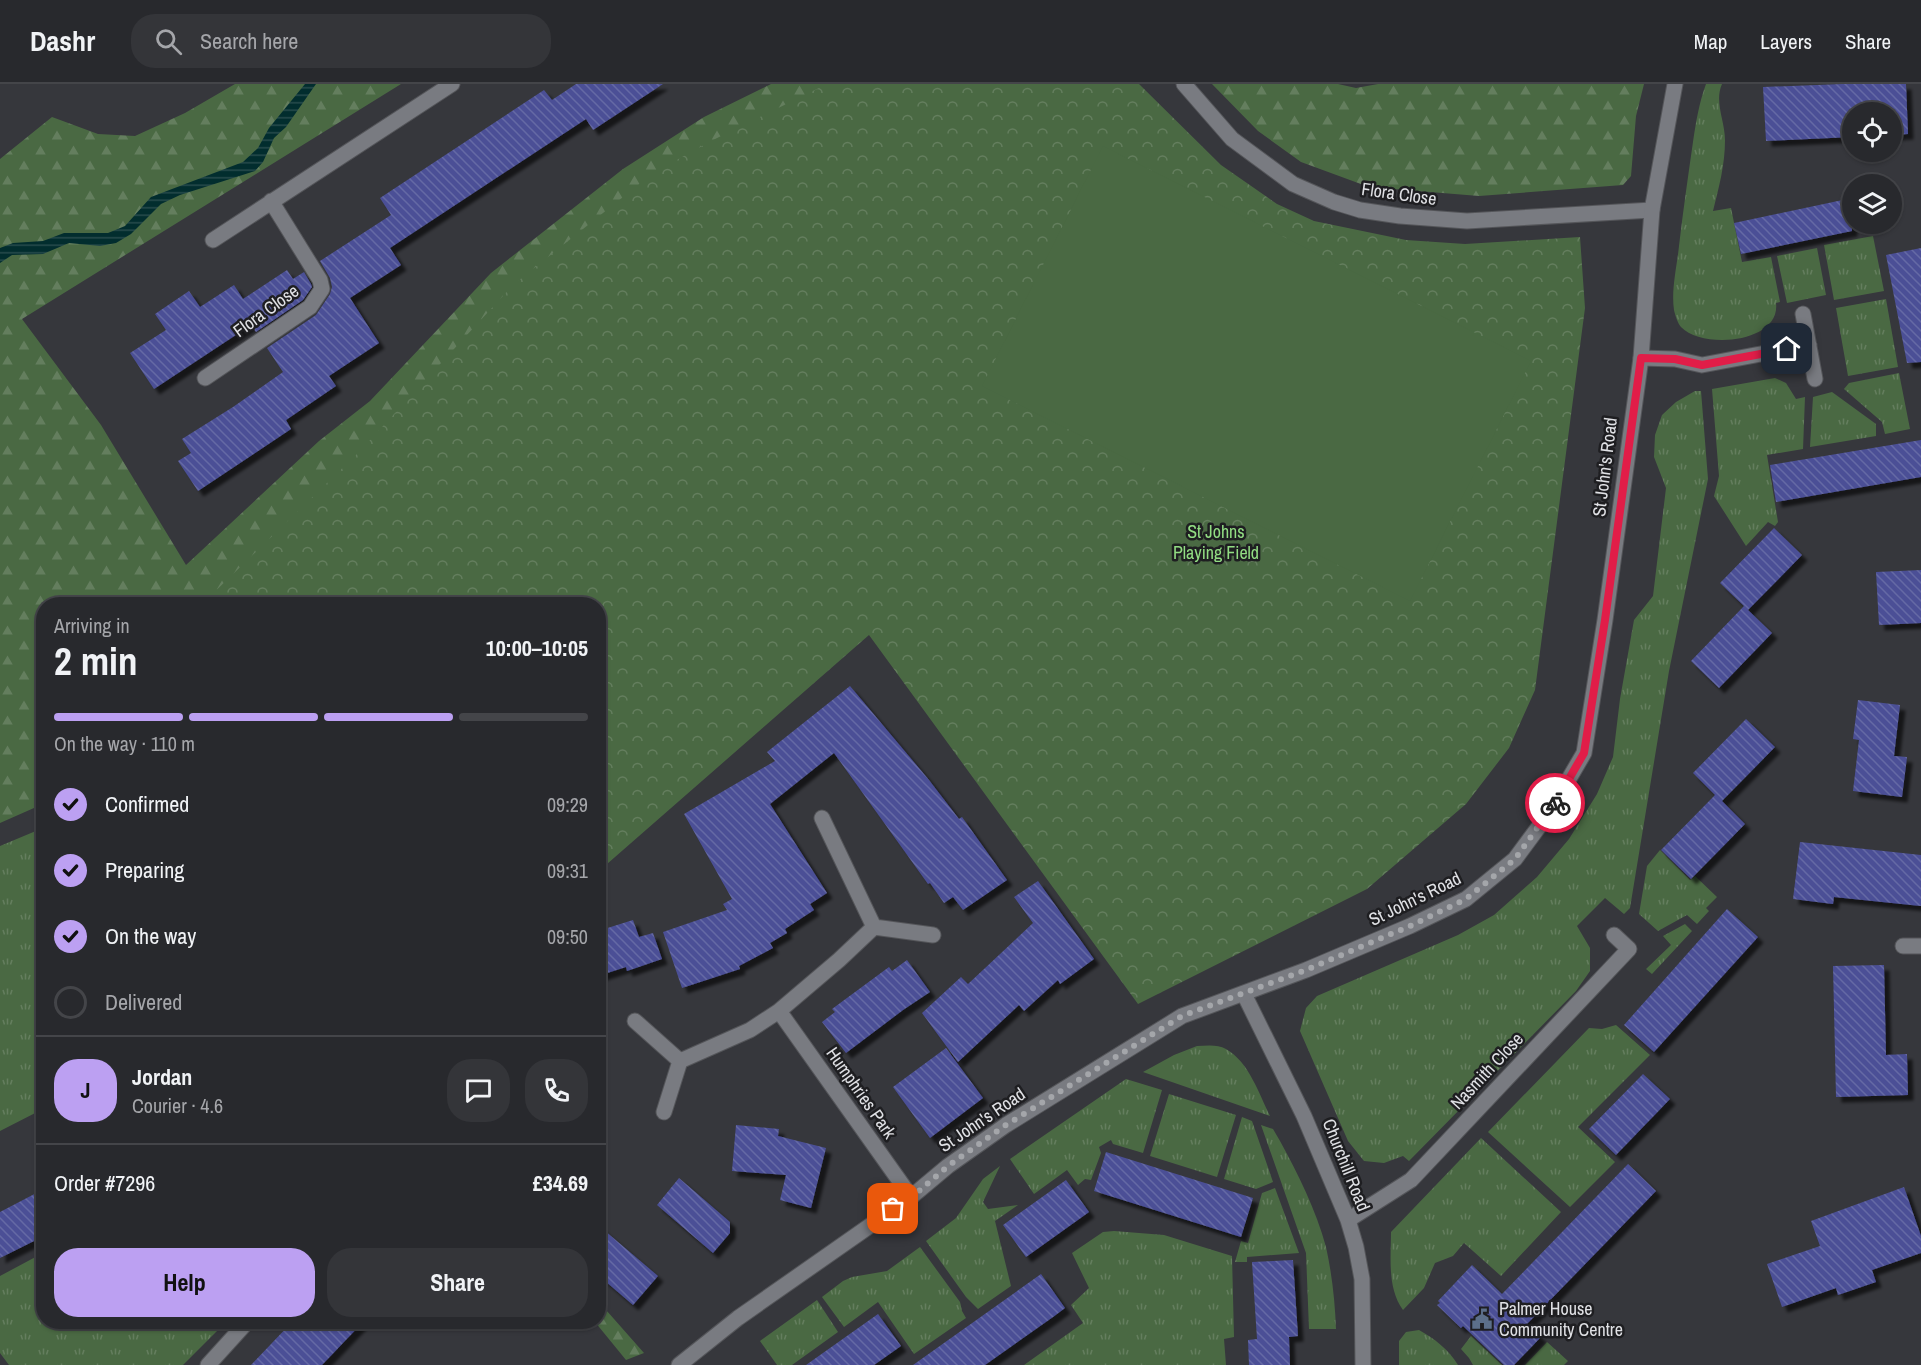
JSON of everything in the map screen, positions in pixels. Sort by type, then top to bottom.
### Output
[{"type":"street","points":[[213,240],[452,84]]},
{"type":"street","name":"Flora Close","points":[[1184,84],[1232,139],[1293,184],[1334,202],[1360,210],[1400,216],[1467,221],[1652,210]]},
{"type":"street","name":"St John's Road","points":[[679,1365],[802,1272],[912,1197],[948,1166],[1006,1125],[1182,1016],[1306,970],[1410,926],[1466,899],[1515,859],[1549,813],[1584,753],[1641,358],[1652,210],[1675,84]]},
{"type":"street","name":"Flora Close","points":[[205,378],[310,307],[322,289],[320,280],[271,201]]},
{"type":"street","points":[[1803,314],[1815,379]]},
{"type":"street","points":[[1641,358],[1675,359],[1702,365],[1809,345]]},
{"type":"street","points":[[822,818],[874,927]]},
{"type":"street","points":[[874,927],[933,935]]},
{"type":"street","points":[[664,1112],[680,1061],[750,1030],[779,1011],[874,927]]},
{"type":"street","name":"Nasmith Close","points":[[1348,1220],[1411,1180],[1621,958],[1629,949],[1614,935]]},
{"type":"street","points":[[1903,946],[1921,946]]},
{"type":"street","name":"Churchill Road","points":[[1244,994],[1305,1116],[1348,1220],[1362,1279],[1363,1365]]},
{"type":"street","name":"Humphries Park","points":[[779,1011],[912,1197]]},
{"type":"street","points":[[635,1021],[680,1061]]},
{"type":"street","points":[[208,1365],[241,1329]]},
{"type":"green space","points":[[235,84],[401,84],[22,319],[101,425],[186,565],[319,441],[370,401],[491,273],[623,169],[704,117],[771,84],[1068,84],[383,597],[36,597],[36,807],[0,823],[0,159],[52,117],[98,134],[135,136],[185,113]]},
{"type":"green space","name":"St Johns Playing Field","points":[[827,84],[1139,84],[1221,165],[1277,204],[1314,221],[1406,240],[1465,244],[1580,237],[1585,308],[1535,690],[1509,748],[1466,804],[1367,889],[1138,1004],[869,635],[606,865],[606,597],[209,597],[359,452],[513,285],[653,173],[713,140]]},
{"type":"green space","points":[[1212,84],[1338,84],[1356,88],[1378,84],[1644,84],[1636,116],[1631,176],[1623,185],[1479,196],[1369,187],[1301,162],[1258,131]]},
{"type":"green space","points":[[1706,84],[1722,84],[1719,98],[1725,133],[1721,176],[1713,211],[1731,208],[1742,262],[1771,257],[1780,302],[1776,303],[1774,316],[1766,327],[1739,339],[1706,339],[1692,334],[1680,326],[1674,310],[1674,286],[1687,181],[1701,98]]},
{"type":"green space","points":[[1103,146],[1531,361],[1410,601],[982,386]]},
{"type":"green space","points":[[1873,236],[1884,291],[1834,300],[1824,245]]},
{"type":"green space","points":[[1817,248],[1826,295],[1787,303],[1777,256]]},
{"type":"green space","points":[[1886,299],[1898,367],[1848,376],[1836,308]]},
{"type":"green space","points":[[1899,373],[1910,429],[1885,434],[1882,422],[1844,389],[1849,383]]},
{"type":"green space","points":[[1775,378],[1786,383],[1796,399],[1805,397],[1803,449],[1767,455],[1778,522],[1775,526],[1768,522],[1746,546],[1714,496],[1719,476],[1712,389]]},
{"type":"green space","points":[[1695,391],[1701,391],[1708,479],[1669,671],[1630,908],[1624,914],[1605,898],[1577,926],[1590,948],[1590,971],[1576,991],[1409,1161],[1403,1156],[1384,1163],[1364,1161],[1348,1141],[1300,1031],[1306,1008],[1317,996],[1458,935],[1494,915],[1537,877],[1569,839],[1597,794],[1613,757],[1620,699],[1634,620],[1653,596],[1666,488],[1654,457],[1655,435],[1662,415],[1676,402]]},
{"type":"green space","points":[[1832,392],[1876,424],[1876,436],[1810,447],[1813,397]]},
{"type":"green space","points":[[36,831],[36,1113],[0,1131],[0,846]]},
{"type":"green space","points":[[1660,850],[1690,880],[1695,876],[1717,897],[1706,908],[1709,911],[1697,924],[1687,915],[1658,931],[1639,914],[1647,866]]},
{"type":"green space","points":[[1685,924],[1692,931],[1652,974],[1646,969],[1671,945],[1663,936]]},
{"type":"green space","points":[[1616,1025],[1650,1055],[1578,1127],[1615,1162],[1570,1207],[1488,1132],[1589,1028],[1602,1029]]},
{"type":"green space","points":[[1197,1046],[1219,1046],[1234,1055],[1253,1079],[1270,1116],[1143,1072],[1174,1055]]},
{"type":"green space","points":[[1126,1079],[1162,1090],[1143,1153],[1113,1144],[1111,1140],[1099,1147],[1101,1153],[1091,1180],[1085,1179],[1078,1185],[1067,1170],[1034,1194],[1010,1159]]},
{"type":"green space","points":[[1169,1094],[1236,1115],[1217,1177],[1150,1156]]},
{"type":"green space","points":[[1242,1117],[1252,1121],[1273,1182],[1256,1189],[1224,1179]]},
{"type":"green space","points":[[1261,1125],[1273,1129],[1300,1179],[1317,1219],[1330,1267],[1336,1329],[1309,1329],[1306,1253]]},
{"type":"green space","points":[[1481,1138],[1561,1212],[1501,1276],[1464,1243],[1453,1256],[1435,1263],[1424,1288],[1403,1310],[1392,1282],[1391,1232]]},
{"type":"green space","points":[[1000,1166],[983,1202],[988,1209],[1018,1205],[995,1221],[1011,1286],[978,1309],[966,1297],[926,1241],[956,1218],[983,1179]]},
{"type":"green space","points":[[1275,1188],[1299,1253],[1247,1257],[1247,1262],[1235,1262],[1241,1241],[1248,1243],[1262,1193]]},
{"type":"green space","points":[[1103,1232],[1164,1235],[1232,1256],[1234,1337],[1224,1339],[1226,1365],[1024,1365],[1083,1323],[1071,1305],[1089,1288],[1072,1253]]},
{"type":"green space","points":[[920,1247],[960,1302],[966,1318],[914,1354],[878,1302],[844,1327],[822,1297],[852,1277],[887,1271]]},
{"type":"green space","points":[[36,1257],[36,1329],[219,1329],[183,1365],[9,1365],[0,1353],[0,1276]]},
{"type":"green space","points":[[817,1300],[838,1332],[792,1365],[777,1365],[760,1341]]},
{"type":"green space","points":[[606,1310],[644,1353],[626,1360],[601,1329],[606,1329]]},
{"type":"green space","points":[[1419,1330],[1441,1345],[1458,1365],[1399,1365],[1399,1341],[1406,1332]]},
{"type":"green space","points":[[1471,1336],[1502,1365],[1473,1365],[1461,1349]]},
{"type":"green space","points":[[1547,1342],[1568,1361],[1564,1365],[1525,1365]]},
{"type":"water","points":[[305,84],[316,84],[286,127],[274,138],[263,162],[255,171],[180,195],[161,204],[131,234],[116,243],[100,246],[69,243],[43,254],[12,255],[0,263],[0,248],[13,243],[43,241],[64,233],[108,233],[125,226],[151,197],[243,162],[258,148],[269,128]]},
{"type":"building","points":[[576,84],[663,84],[593,130],[586,119],[390,248],[401,265],[350,298],[379,343],[329,376],[336,386],[286,420],[291,429],[198,491],[178,461],[191,453],[182,439],[283,372],[267,348],[316,315],[330,294],[332,287],[330,278],[320,261],[391,215],[380,198],[544,90],[552,100]]},
{"type":"building","points":[[1906,84],[1908,134],[1902,134],[1902,102],[1842,102],[1842,137],[1766,141],[1763,87]]},
{"type":"building","points":[[1842,200],[1842,233],[1741,254],[1734,223]]},
{"type":"building","points":[[1921,248],[1921,362],[1907,363],[1886,255]]},
{"type":"building","points":[[287,270],[293,279],[304,272],[311,284],[312,287],[303,300],[256,332],[251,325],[154,389],[130,353],[166,330],[155,314],[189,291],[200,307],[234,285],[243,299]]},
{"type":"building","points":[[1921,440],[1921,477],[1776,502],[1770,465]]},
{"type":"building","points":[[1774,528],[1802,555],[1748,610],[1772,633],[1719,688],[1691,661],[1744,606],[1720,583]]},
{"type":"building","points":[[1921,570],[1921,623],[1879,625],[1876,572]]},
{"type":"building","points":[[850,686],[959,819],[962,817],[1007,880],[963,910],[953,897],[944,903],[834,753],[770,804],[827,893],[810,904],[814,910],[785,929],[787,933],[770,943],[773,948],[739,966],[740,969],[682,988],[663,932],[727,910],[723,904],[732,899],[684,814],[775,761],[767,752]]},
{"type":"building","points":[[1858,700],[1900,705],[1894,756],[1907,757],[1902,797],[1853,791],[1859,740],[1853,739]]},
{"type":"building","points":[[1746,719],[1775,747],[1722,801],[1745,824],[1691,879],[1661,850],[1715,795],[1693,773]]},
{"type":"building","points":[[1800,842],[1921,855],[1921,906],[1834,897],[1833,904],[1793,899]]},
{"type":"building","points":[[1038,881],[1094,959],[1060,984],[1058,980],[1024,1011],[1019,1005],[958,1062],[922,1013],[961,977],[968,984],[1033,923],[1014,897]]},
{"type":"building","points":[[1727,909],[1758,937],[1654,1052],[1624,1025]]},
{"type":"building","points":[[633,920],[639,937],[653,933],[662,959],[627,971],[626,967],[606,973],[606,928]]},
{"type":"building","points":[[907,960],[930,992],[846,1053],[822,1022],[835,1012],[832,1009],[889,967],[892,971]]},
{"type":"building","points":[[1884,965],[1886,1055],[1907,1054],[1908,1095],[1836,1097],[1833,966]]},
{"type":"building","points":[[946,1048],[983,1098],[930,1138],[893,1087]]},
{"type":"building","points":[[1643,1074],[1670,1099],[1616,1155],[1589,1129]]},
{"type":"building","points":[[736,1125],[779,1129],[778,1136],[826,1148],[811,1208],[780,1200],[786,1175],[732,1171]]},
{"type":"building","points":[[1106,1152],[1253,1198],[1241,1237],[1094,1191]]},
{"type":"building","points":[[1628,1164],[1656,1191],[1527,1324],[1541,1337],[1514,1365],[1504,1365],[1437,1305],[1440,1303],[1438,1301],[1472,1265],[1502,1294]]},
{"type":"building","points":[[679,1178],[730,1222],[730,1233],[713,1253],[657,1205]]},
{"type":"building","points":[[1066,1180],[1089,1212],[1026,1257],[1003,1225]]},
{"type":"building","points":[[1904,1187],[1921,1236],[1921,1253],[1872,1270],[1876,1282],[1838,1295],[1836,1288],[1782,1307],[1767,1264],[1820,1246],[1811,1221]]},
{"type":"building","points":[[36,1193],[36,1240],[0,1258],[0,1212]]},
{"type":"building","points":[[606,1232],[658,1276],[633,1305],[606,1282]]},
{"type":"building","points":[[1293,1260],[1298,1336],[1289,1337],[1290,1365],[1249,1365],[1248,1340],[1257,1339],[1252,1262]]},
{"type":"building","points":[[1041,1274],[1065,1308],[1053,1317],[985,1365],[913,1365]]},
{"type":"building","points":[[878,1314],[901,1346],[874,1365],[806,1365]]},
{"type":"building","points":[[285,1329],[356,1329],[322,1365],[251,1365]]},
{"type":"way so far","points":[[893,1209],[1006,1125],[1182,1016],[1306,970],[1410,926],[1466,899],[1515,859],[1555,803]]},
{"type":"place","name":"Palmer House Community Centre","points":[[1482,1319]]},
{"type":"route","points":[[1555,803],[1584,753],[1641,358],[1675,359],[1702,365],[1787,349]]}]
